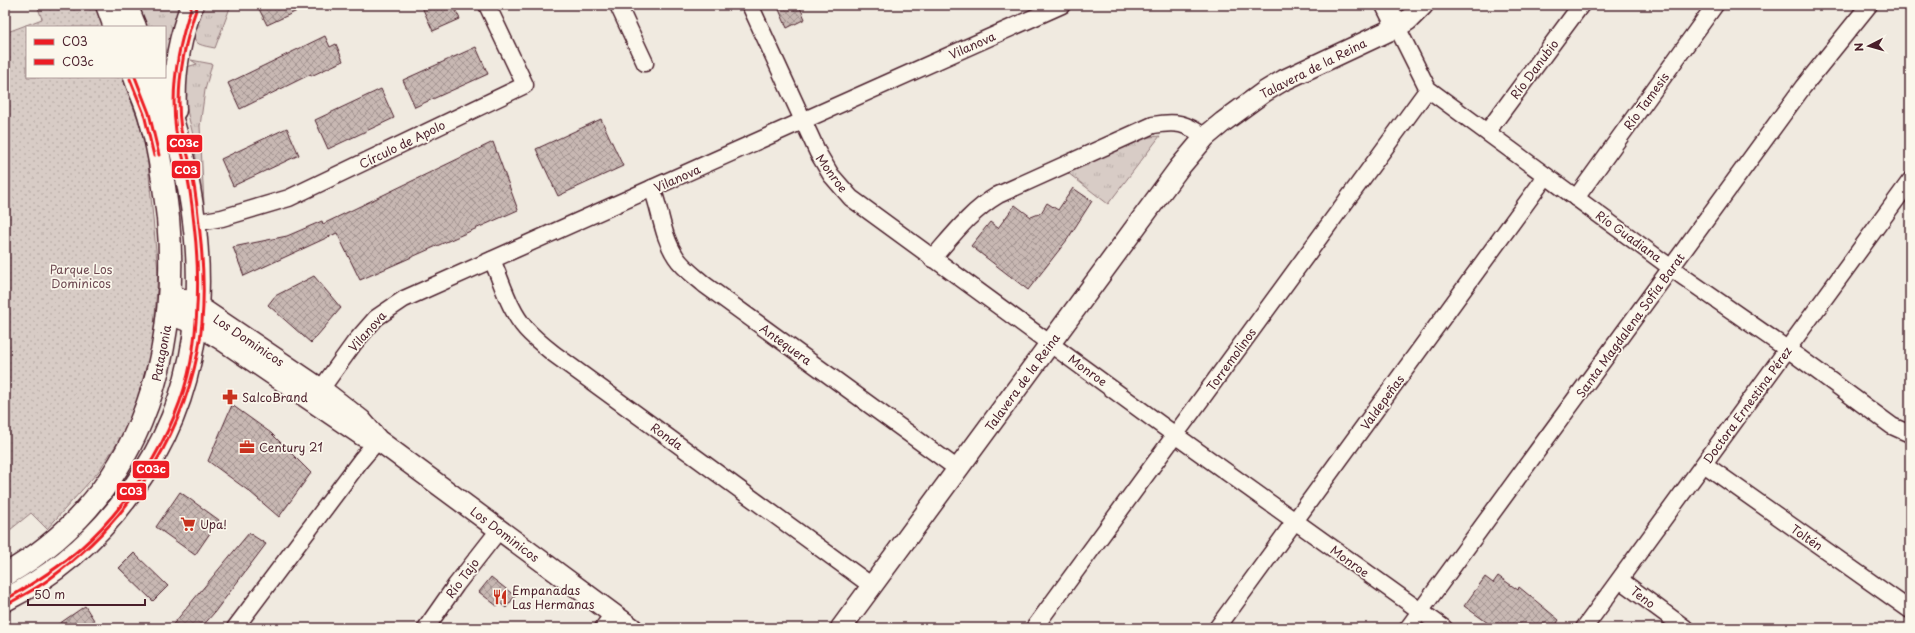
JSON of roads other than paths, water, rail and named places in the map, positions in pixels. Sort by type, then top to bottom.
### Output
[{"type":"main road","points":[[107,5],[115,26]]},
{"type":"main road","points":[[126,5],[135,26]]},
{"type":"main road","points":[[176,129],[174,77],[178,51],[192,5]]},
{"type":"main road","name":"Patagonia","points":[[5,575],[42,550],[72,524],[98,494],[121,461],[140,425],[154,388],[161,362],[169,304],[170,248],[163,180],[149,113],[135,78]]},
{"type":"main road","points":[[5,600],[33,585],[79,550],[111,517],[139,481],[161,443],[179,401],[188,368],[197,315],[193,223],[186,176],[176,129],[156,78]]},
{"type":"street","name":"Círculo de Apolo","points":[[193,223],[222,218],[289,198],[524,86],[487,5]]},
{"type":"street","points":[[618,5],[645,63]]},
{"type":"street","name":"Monroe","points":[[750,5],[818,153],[831,175],[851,198],[932,259],[1444,628]]},
{"type":"street","name":"Vilanova","points":[[321,389],[355,342],[376,318],[387,309],[404,299],[1062,5]]},
{"type":"street","name":"Río Guadiana","points":[[1386,5],[1428,89],[1576,198],[1892,426],[1910,434]]},
{"type":"street","name":"Talavera de la Reina","points":[[841,628],[959,470],[1050,343],[1179,168],[1206,138],[1238,110],[1264,92],[1284,80],[1397,27],[1408,20],[1424,5]]},
{"type":"street","name":"Río Danubio","points":[[1487,132],[1581,5]]},
{"type":"street","name":"Río Tamesis","points":[[1576,198],[1715,5]]},
{"type":"street","name":"Santa Magdalena Sofía Barat","points":[[1408,628],[1673,268],[1803,87],[1868,5]]},
{"type":"street","name":"Torremolinos","points":[[1034,628],[1428,89]]},
{"type":"street","points":[[932,259],[966,219],[984,203],[998,194],[1153,125],[1169,122],[1181,123],[1195,129],[1206,138]]},
{"type":"street","name":"Valdepeñas","points":[[1217,628],[1296,522],[1546,176]]},
{"type":"street","name":"Doctora Ernestina Pérez","points":[[1584,628],[1910,181]]},
{"type":"street","name":"Antequera","points":[[652,188],[666,238],[676,257],[687,270],[705,285],[959,470]]},
{"type":"street","name":"Ronda","points":[[492,260],[514,311],[525,328],[538,341],[872,586]]},
{"type":"street","name":"Los Dominicos","points":[[169,304],[197,315],[321,389],[361,420],[373,431],[378,440]]},
{"type":"street","name":"Los Dominicos","points":[[197,315],[355,431],[378,440],[499,530],[608,621],[632,628]]},
{"type":"street","points":[[235,628],[378,440]]},
{"type":"street","name":"Toltén","points":[[1704,464],[1910,610]]},
{"type":"street","name":"Río Tajo","points":[[426,628],[456,585],[499,530]]},
{"type":"street","name":"Teno","points":[[1620,580],[1685,628]]},
{"type":"place","name":"SalcoBrand","points":[[230,397]]},
{"type":"place","name":"Century 21","points":[[247,447]]},
{"type":"place","name":"Upa!","points":[[188,524]]},
{"type":"place","name":"Empanadas Las Hermanas","points":[[500,597]]},
{"type":"park label","name":"Parque Los Dominicos","points":[[81,276]]}]
